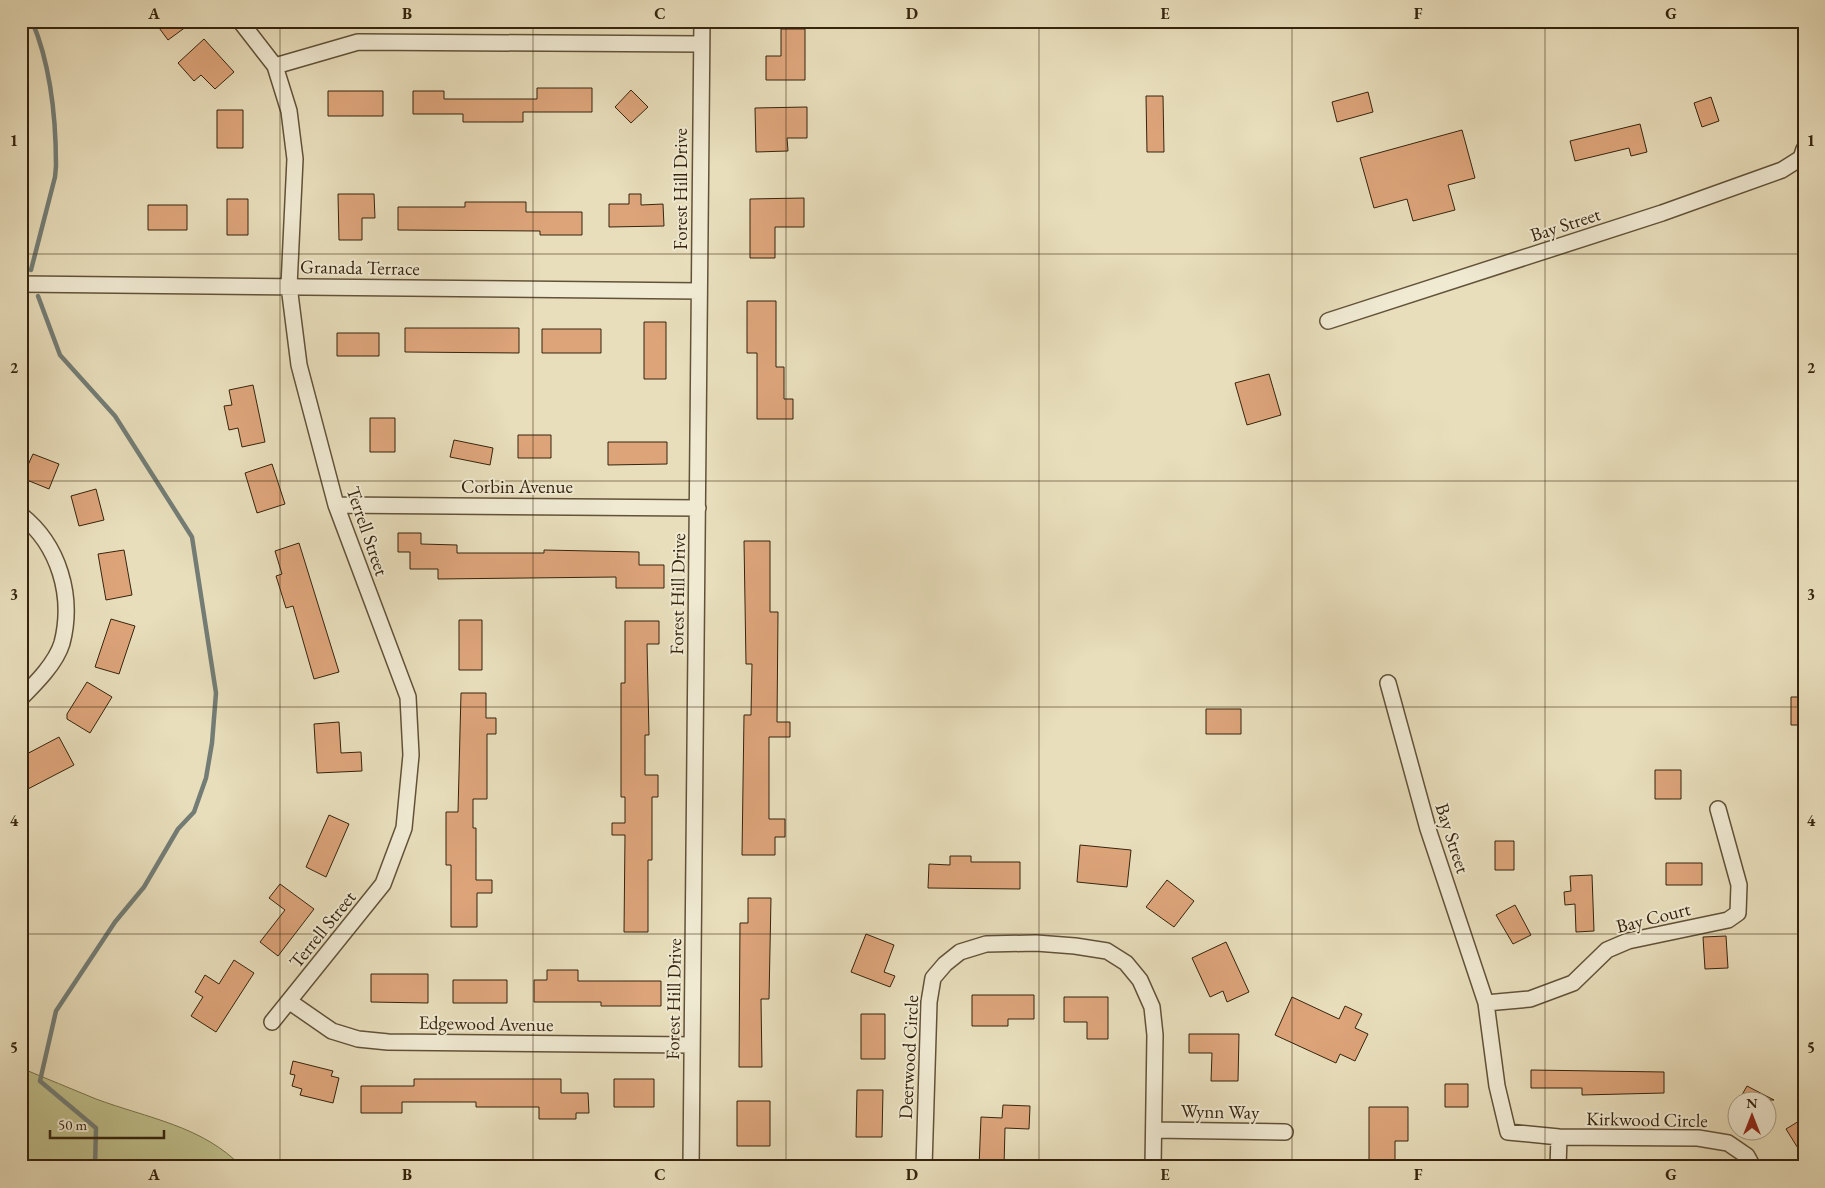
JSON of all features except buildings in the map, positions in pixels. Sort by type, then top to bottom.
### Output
[{"type":"street","name":"Terrell Street","points":[[240,21],[275,66],[290,111],[295,159],[289,286],[299,365],[336,505],[408,697],[411,755],[404,828],[384,884],[272,1022]]},
{"type":"street","name":"Forest Hill Drive","points":[[691,1167],[702,21]]},
{"type":"street","points":[[275,66],[358,42],[701,44]]},
{"type":"street","name":"Bay Street","points":[[1328,321],[1662,213],[1782,170],[1801,158],[1804,149]]},
{"type":"street","name":"Granada Terrace","points":[[21,284],[699,291]]},
{"type":"street","name":"Corbin Avenue","points":[[336,505],[698,508]]},
{"type":"street","points":[[21,515],[37,527],[53,551],[64,582],[65,615],[62,644],[49,666],[21,698]]},
{"type":"street","name":"Bay Street","points":[[1388,683],[1428,829],[1486,1003],[1497,1086],[1508,1132],[1559,1137]]},
{"type":"street","name":"Bay Court","points":[[1486,1003],[1530,999],[1573,983],[1607,950],[1628,941],[1657,933],[1728,920],[1738,913],[1740,900],[1739,885],[1718,809]]},
{"type":"street","name":"Deerwood Circle","points":[[924,1167],[928,1002],[934,978],[960,952],[986,944],[1036,943],[1075,946],[1107,952],[1126,963],[1140,980],[1152,1008],[1155,1035],[1154,1167]]},
{"type":"street","name":"Edgewood Avenue","points":[[290,1002],[332,1032],[388,1042],[692,1045]]},
{"type":"street","name":"Wynn Way","points":[[1154,1130],[1286,1132]]},
{"type":"street","points":[[1558,1167],[1559,1137]]},
{"type":"street","name":"Kirkwood Circle","points":[[1559,1137],[1705,1139],[1728,1143],[1747,1156],[1753,1167]]},
{"type":"green space","points":[[21,1068],[96,1099],[192,1132],[227,1153],[242,1167],[21,1167]]},
{"type":"waterway","points":[[31,270],[55,177],[56,166],[51,92],[44,56],[32,21]]},
{"type":"waterway","points":[[38,296],[60,355],[115,416],[192,537],[216,693],[212,743],[206,778],[194,812],[178,829],[144,887],[115,922],[56,1011],[40,1081],[96,1128],[95,1167]]}]
